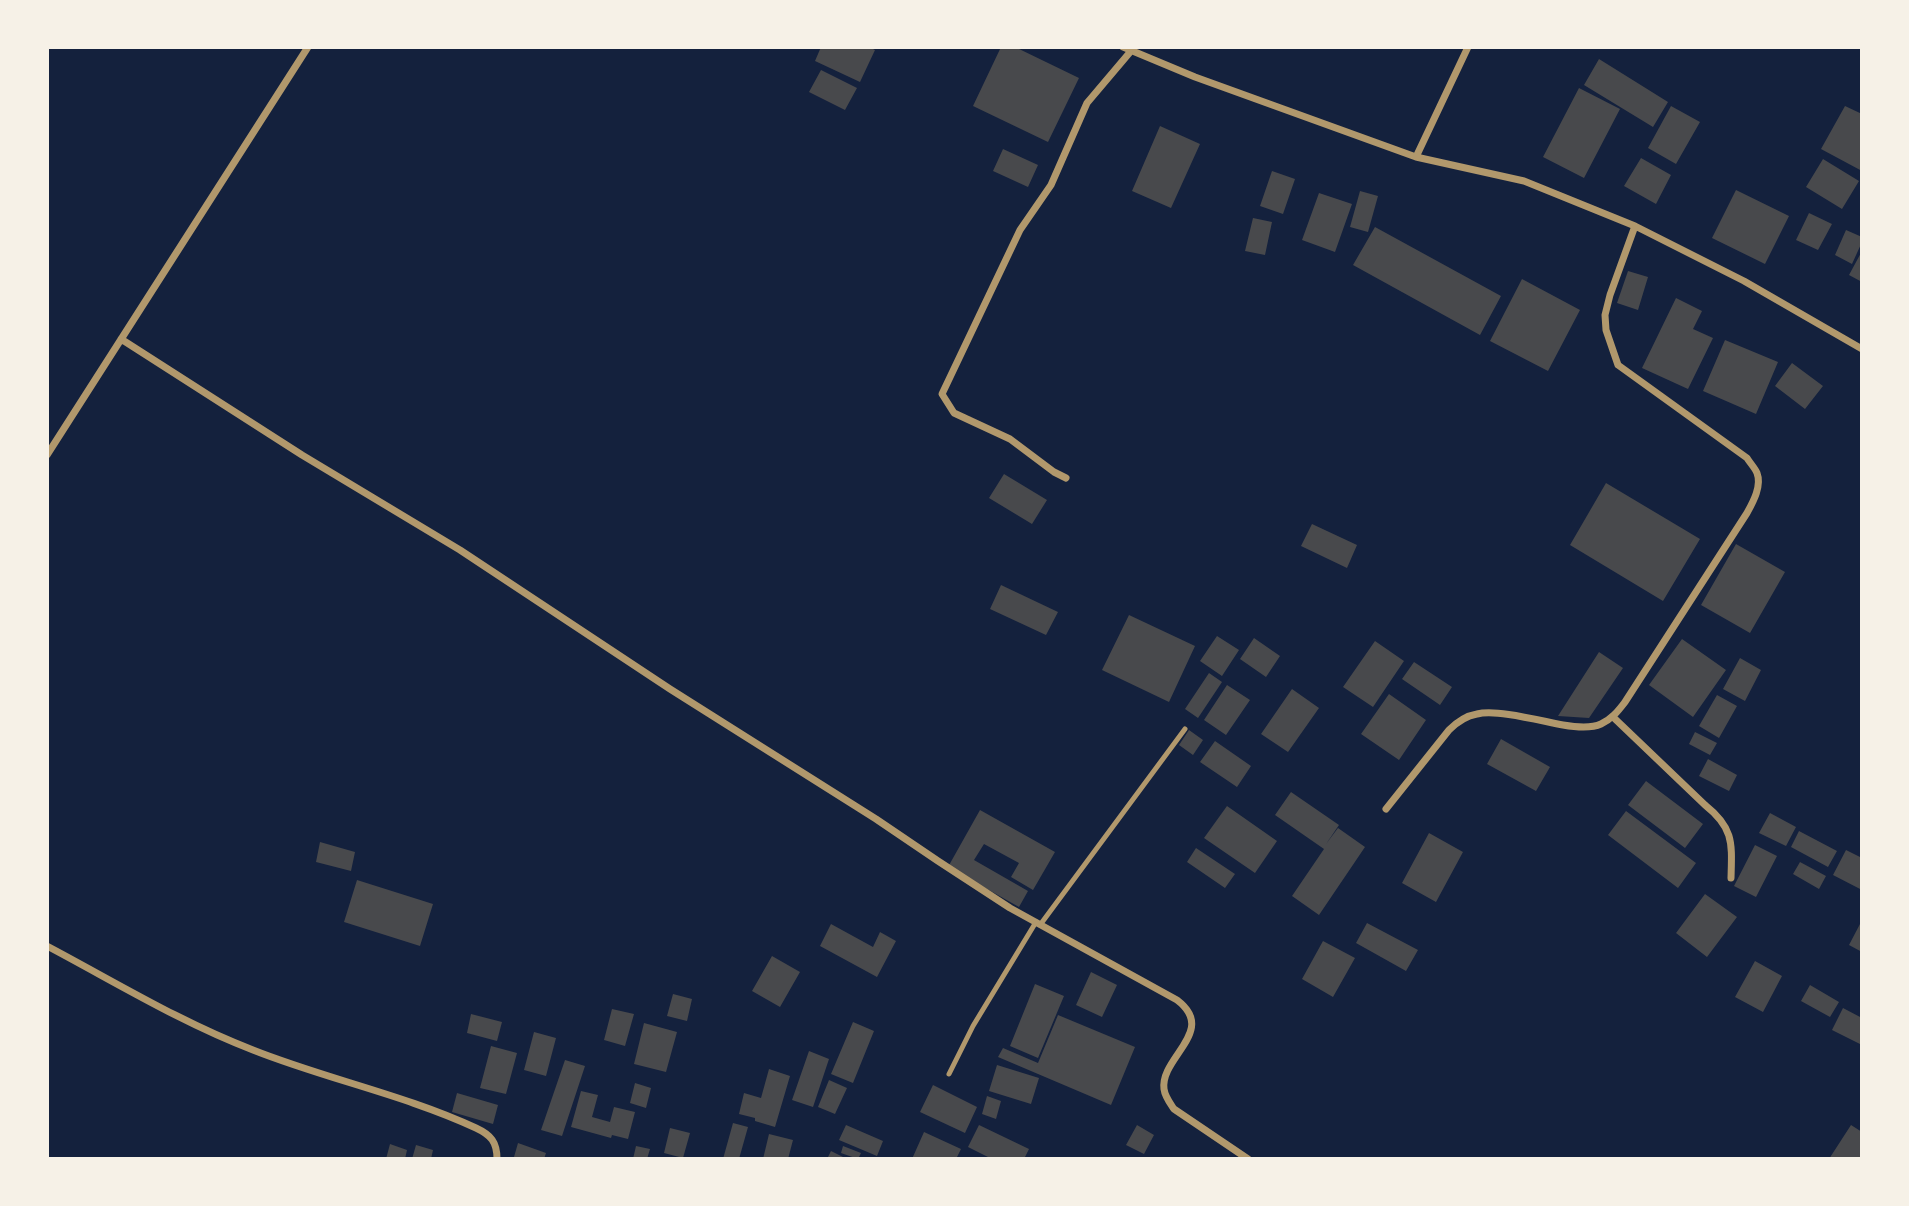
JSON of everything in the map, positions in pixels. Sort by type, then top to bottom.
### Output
[{"type":"street","points":[[47,455],[308,47]]},
{"type":"street","points":[[1123,47],[1195,77],[1416,157],[1524,181],[1635,226],[1744,281],[1862,349]]},
{"type":"street","points":[[1416,157],[1468,47]]},
{"type":"street","points":[[1066,478],[1010,439],[954,413],[942,394],[1020,230],[1051,185],[1087,103],[1131,51]]},
{"type":"street","points":[[1386,809],[1448,730],[1460,720],[1478,713],[1498,714],[1588,727],[1598,726],[1613,717],[1747,513],[1758,486],[1758,474],[1748,458],[1618,365],[1605,330],[1605,315],[1635,226]]},
{"type":"street","points":[[121,339],[302,455],[460,550],[948,868],[1038,923],[1187,1007],[1191,1017],[1191,1029],[1166,1073],[1163,1087],[1166,1098],[1174,1110],[1248,1159]]},
{"type":"street","points":[[1613,717],[1718,815],[1731,844],[1731,878]]},
{"type":"street","points":[[47,946],[201,1028],[254,1051],[401,1099],[476,1128],[494,1140],[497,1159]]},
{"type":"lane","points":[[950,1073],[973,1026],[1038,923],[1185,729]]},
{"type":"building","points":[[821,47],[869,47],[875,50],[860,82],[815,61]]},
{"type":"building","points":[[1001,47],[1015,47],[1079,78],[1048,142],[973,106]]},
{"type":"building","points":[[1599,59],[1668,102],[1653,127],[1584,85]]},
{"type":"building","points":[[821,70],[857,88],[845,110],[809,92]]},
{"type":"building","points":[[1579,88],[1620,109],[1584,178],[1543,157]]},
{"type":"building","points":[[1671,106],[1700,122],[1676,164],[1648,148]]},
{"type":"building","points":[[1845,106],[1862,114],[1862,171],[1821,149]]},
{"type":"building","points":[[1160,126],[1200,144],[1171,208],[1132,191]]},
{"type":"building","points":[[1003,149],[1038,165],[1028,187],[993,171]]},
{"type":"building","points":[[1641,158],[1671,175],[1656,204],[1624,186]]},
{"type":"building","points":[[1823,159],[1859,181],[1842,209],[1806,187]]},
{"type":"building","points":[[1272,171],[1295,179],[1283,214],[1260,206]]},
{"type":"building","points":[[1736,190],[1789,216],[1765,264],[1712,238]]},
{"type":"building","points":[[1360,191],[1378,196],[1368,232],[1350,227]]},
{"type":"building","points":[[1319,193],[1352,204],[1335,252],[1302,240]]},
{"type":"building","points":[[1809,213],[1832,224],[1818,250],[1796,240]]},
{"type":"building","points":[[1253,218],[1272,222],[1265,255],[1245,251]]},
{"type":"building","points":[[1375,227],[1501,296],[1480,335],[1353,265]]},
{"type":"building","points":[[1846,230],[1862,237],[1852,264],[1835,255]]},
{"type":"building","points":[[1862,251],[1862,282],[1849,275]]},
{"type":"building","points":[[1628,271],[1648,277],[1638,310],[1617,303]]},
{"type":"building","points":[[1522,279],[1580,310],[1548,371],[1490,341]]},
{"type":"building","points":[[1676,298],[1702,311],[1693,329],[1713,338],[1688,389],[1642,368]]},
{"type":"building","points":[[1725,340],[1778,362],[1756,414],[1703,391]]},
{"type":"building","points":[[1792,363],[1823,386],[1805,409],[1775,386]]},
{"type":"building","points":[[1004,474],[1047,500],[1032,524],[989,498]]},
{"type":"building","points":[[1606,483],[1700,539],[1663,601],[1570,545]]},
{"type":"building","points":[[1312,524],[1357,545],[1347,568],[1301,546]]},
{"type":"building","points":[[1736,544],[1785,572],[1750,633],[1701,605]]},
{"type":"building","points":[[1001,585],[1058,612],[1046,635],[990,609]]},
{"type":"building","points":[[1129,615],[1195,646],[1169,702],[1102,670]]},
{"type":"building","points":[[1217,636],[1239,650],[1222,676],[1200,661]]},
{"type":"building","points":[[1254,638],[1280,656],[1266,677],[1240,659]]},
{"type":"building","points":[[1682,639],[1726,670],[1693,717],[1649,685]]},
{"type":"building","points":[[1375,641],[1404,661],[1373,707],[1343,687]]},
{"type":"building","points":[[1599,652],[1623,668],[1589,718],[1558,716]]},
{"type":"building","points":[[1740,658],[1761,670],[1745,701],[1723,689]]},
{"type":"building","points":[[1414,662],[1452,687],[1440,705],[1402,679]]},
{"type":"building","points":[[1209,673],[1222,682],[1198,718],[1185,709]]},
{"type":"building","points":[[1227,685],[1250,700],[1226,735],[1204,720]]},
{"type":"building","points":[[1292,689],[1319,708],[1288,752],[1261,734]]},
{"type":"building","points":[[1389,694],[1426,720],[1399,760],[1361,734]]},
{"type":"building","points":[[1717,695],[1737,706],[1719,738],[1699,726]]},
{"type":"building","points":[[1189,730],[1203,740],[1193,755],[1179,745]]},
{"type":"building","points":[[1695,732],[1717,743],[1710,755],[1689,744]]},
{"type":"building","points":[[1501,739],[1550,767],[1536,791],[1487,764]]},
{"type":"building","points":[[1215,741],[1251,766],[1237,787],[1200,762]]},
{"type":"building","points":[[1708,759],[1737,775],[1729,791],[1699,776]]},
{"type":"building","points":[[1646,781],[1703,824],[1685,848],[1628,805]]},
{"type":"building","points":[[1291,792],[1339,825],[1326,844],[1338,828],[1365,847],[1319,915],[1292,896],[1324,849],[1275,815]]},
{"type":"building","points":[[1227,806],[1277,841],[1255,873],[1204,838]]},
{"type":"building","points":[[980,810],[1055,852],[1033,890],[1011,877],[1019,863],[984,844],[974,860],[1028,891],[1019,907],[948,867]]},
{"type":"building","points":[[1626,811],[1696,863],[1678,888],[1608,835]]},
{"type":"building","points":[[1770,813],[1796,827],[1786,846],[1759,833]]},
{"type":"building","points":[[1799,831],[1837,851],[1828,867],[1791,847]]},
{"type":"building","points":[[1429,833],[1463,852],[1436,902],[1402,883]]},
{"type":"building","points":[[320,842],[355,852],[351,871],[316,862]]},
{"type":"building","points":[[1755,845],[1777,856],[1756,897],[1734,886]]},
{"type":"building","points":[[1196,848],[1235,874],[1225,888],[1187,862]]},
{"type":"building","points":[[1846,850],[1862,858],[1862,890],[1833,875]]},
{"type":"building","points":[[1800,862],[1826,876],[1819,889],[1793,874]]},
{"type":"building","points":[[357,880],[433,904],[420,946],[344,922]]},
{"type":"building","points":[[1705,894],[1737,917],[1707,957],[1676,933]]},
{"type":"building","points":[[1367,923],[1418,950],[1406,971],[1356,943]]},
{"type":"building","points":[[831,924],[873,947],[880,932],[896,941],[877,977],[820,946]]},
{"type":"building","points":[[1860,924],[1862,925],[1862,952],[1849,945]]},
{"type":"building","points":[[1323,941],[1355,958],[1333,997],[1302,979]]},
{"type":"building","points":[[772,956],[800,972],[780,1007],[752,991]]},
{"type":"building","points":[[1755,961],[1782,976],[1763,1012],[1735,997]]},
{"type":"building","points":[[1091,972],[1117,985],[1102,1017],[1076,1005]]},
{"type":"building","points":[[1035,984],[1064,996],[1038,1058],[1010,1046]]},
{"type":"building","points":[[1810,985],[1839,1002],[1830,1017],[1801,1001]]},
{"type":"building","points":[[673,994],[692,999],[687,1021],[667,1016]]},
{"type":"building","points":[[1843,1008],[1862,1018],[1862,1045],[1832,1030]]},
{"type":"building","points":[[612,1009],[634,1014],[625,1046],[604,1040]]},
{"type":"building","points":[[471,1014],[502,1022],[497,1041],[467,1033]]},
{"type":"building","points":[[1058,1015],[1135,1047],[1111,1105],[998,1057],[1003,1048],[1038,1063]]},
{"type":"building","points":[[853,1022],[874,1031],[853,1083],[831,1074]]},
{"type":"building","points":[[644,1023],[677,1032],[666,1072],[634,1064]]},
{"type":"building","points":[[534,1032],[556,1038],[546,1076],[524,1070]]},
{"type":"building","points":[[491,1046],[517,1053],[506,1094],[480,1088]]},
{"type":"building","points":[[809,1051],[829,1059],[813,1107],[792,1100]]},
{"type":"building","points":[[565,1060],[585,1066],[562,1136],[541,1130]]},
{"type":"building","points":[[997,1065],[1039,1078],[1031,1104],[989,1091]]},
{"type":"building","points":[[769,1069],[790,1076],[775,1127],[739,1114],[744,1093],[761,1098]]},
{"type":"building","points":[[829,1080],[847,1088],[835,1114],[818,1107]]},
{"type":"building","points":[[635,1083],[651,1088],[646,1108],[630,1103]]},
{"type":"building","points":[[933,1085],[977,1107],[965,1133],[920,1112]]},
{"type":"building","points":[[581,1091],[598,1095],[592,1117],[610,1122],[614,1107],[635,1112],[628,1139],[612,1135],[611,1138],[571,1127]]},
{"type":"building","points":[[457,1093],[498,1105],[493,1124],[452,1112]]},
{"type":"building","points":[[987,1096],[1001,1101],[996,1119],[982,1114]]},
{"type":"building","points":[[733,1123],[748,1127],[739,1159],[723,1159]]},
{"type":"building","points":[[846,1125],[883,1141],[877,1156],[839,1140]]},
{"type":"building","points":[[979,1125],[1029,1149],[1024,1159],[992,1159],[968,1147]]},
{"type":"building","points":[[1137,1125],[1154,1135],[1144,1154],[1126,1145]]},
{"type":"building","points":[[1851,1125],[1862,1132],[1862,1159],[1829,1159]]},
{"type":"building","points":[[670,1128],[690,1133],[683,1158],[664,1153]]},
{"type":"building","points":[[924,1132],[961,1149],[956,1159],[912,1159]]},
{"type":"building","points":[[769,1134],[793,1140],[788,1159],[763,1159]]},
{"type":"building","points":[[518,1143],[546,1153],[544,1159],[514,1157]]},
{"type":"building","points":[[390,1144],[407,1150],[405,1159],[386,1159]]},
{"type":"building","points":[[416,1145],[433,1150],[431,1159],[412,1159]]},
{"type":"building","points":[[636,1146],[650,1149],[647,1159],[633,1159]]},
{"type":"building","points":[[843,1146],[861,1153],[858,1159],[841,1153]]},
{"type":"building","points":[[831,1151],[847,1159],[827,1159]]}]
